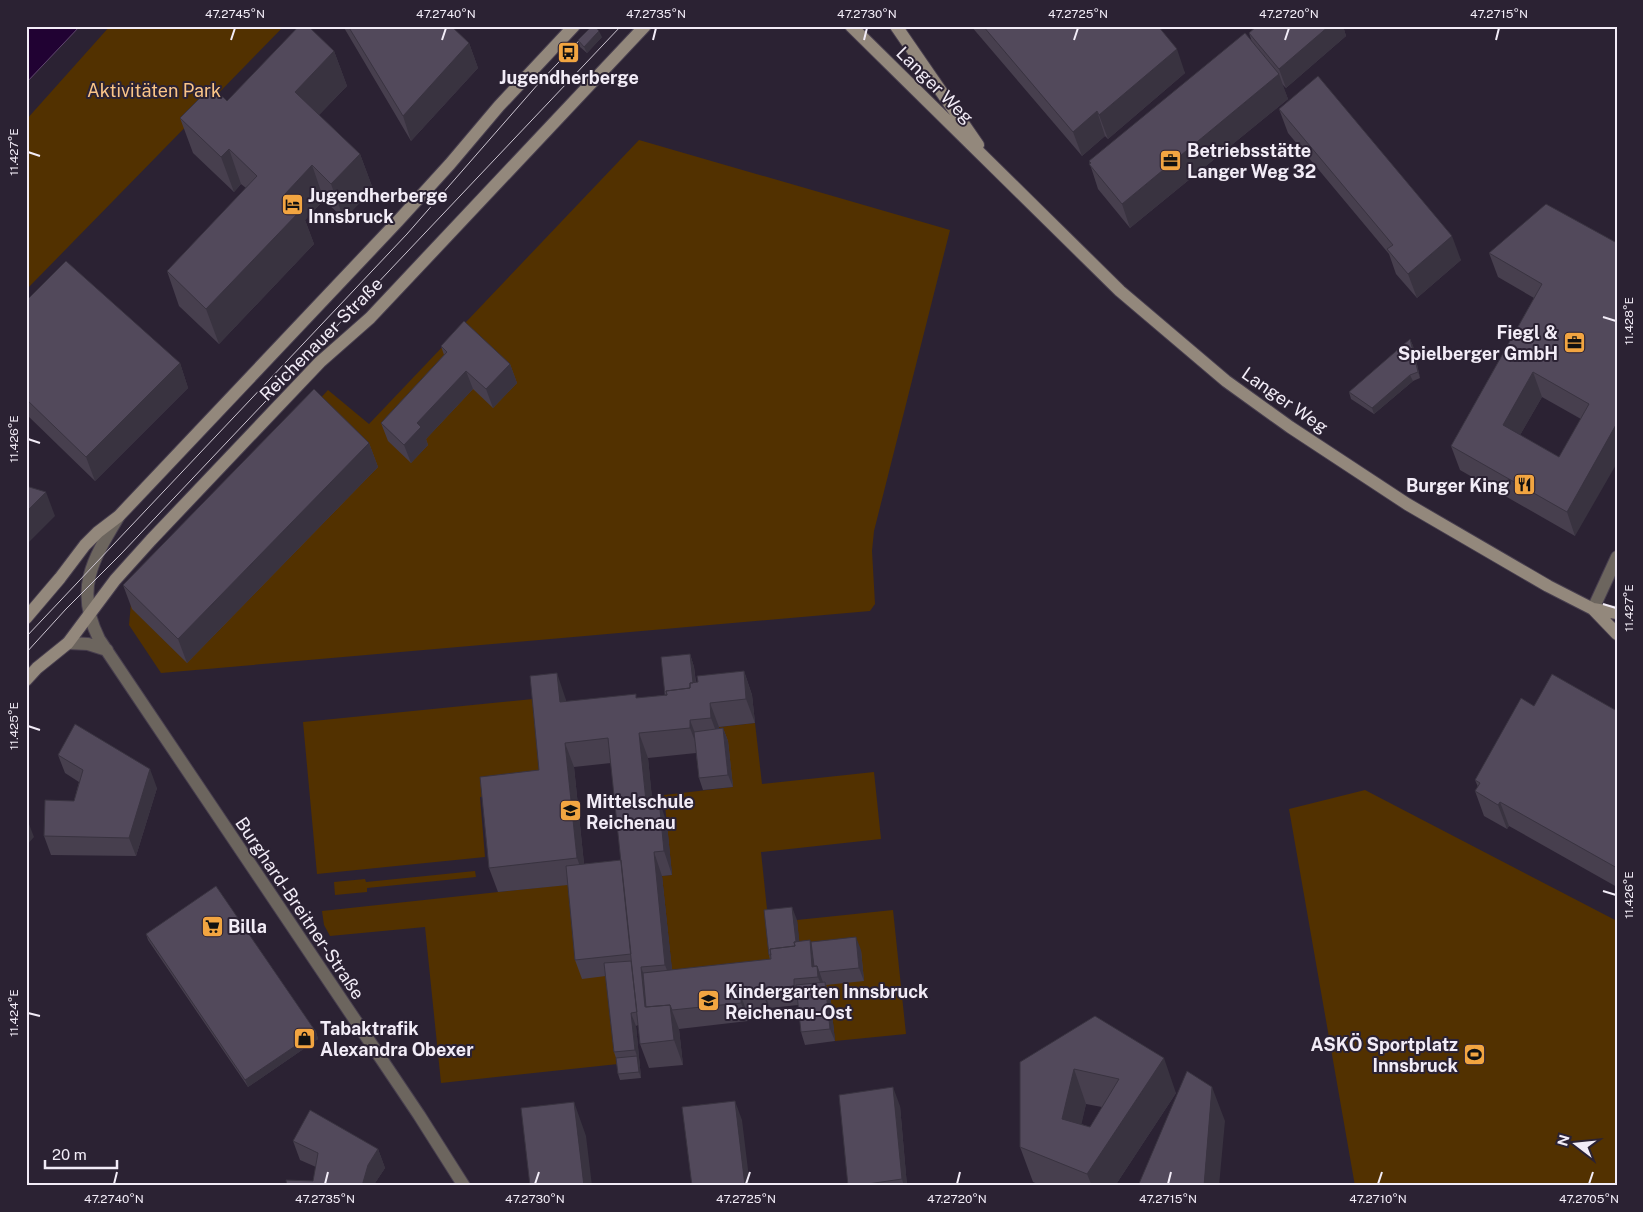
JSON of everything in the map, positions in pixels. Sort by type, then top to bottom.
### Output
[{"type":"street","name":"Reichenauer Straße","points":[[26,618],[85,545],[119,516],[398,221],[499,106],[574,26]]},
{"type":"street","name":"Reichenauer Straße","points":[[26,680],[37,668],[68,643],[115,580],[151,540],[320,362],[370,318],[645,26]]},
{"type":"street","name":"Langer Weg","points":[[896,26],[995,169]]},
{"type":"street","name":"Langer Weg","points":[[851,27],[1120,292],[1226,381],[1407,504],[1548,586],[1593,609],[1617,613]]},
{"type":"street","name":"Burghard-Breitner-Straße","points":[[119,516],[101,546],[91,569],[88,605],[93,626],[107,650],[419,1115],[464,1186]]},
{"type":"street","points":[[1593,609],[1617,557]]},
{"type":"street","name":"Langer Weg","points":[[1593,609],[1617,634]]},
{"type":"street","points":[[68,643],[88,644],[107,650]]},
{"type":"green space","name":"Aktivitäten Park","points":[[110,26],[284,26],[26,290],[26,120]]},
{"type":"green space","points":[[639,140],[950,230],[874,531],[872,551],[875,604],[870,611],[161,673],[129,625],[131,603],[328,390],[369,424]]},
{"type":"green space","points":[[533,699],[542,791],[480,797],[485,857],[317,874],[303,722]]},
{"type":"green space","points":[[755,723],[762,784],[874,772],[881,839],[761,852],[773,967],[674,989],[662,876],[672,875],[664,795],[733,787],[720,742],[719,727]]},
{"type":"green space","name":"ASKÖ Sportplatz Innsbruck","points":[[1365,790],[1617,921],[1617,1186],[1355,1186],[1289,809]]},
{"type":"green space","points":[[475,871],[476,877],[367,888],[367,892],[335,895],[334,882],[365,879],[366,882]]},
{"type":"green space","points":[[572,884],[609,976],[618,1064],[441,1083],[425,927],[330,936],[324,925],[322,911]]},
{"type":"green space","points":[[893,910],[906,1034],[835,1041],[830,995],[801,961],[797,920]]},
{"type":"shaded area","points":[[26,26],[80,26],[26,83]]},
{"type":"building","points":[[299,26],[308,26],[334,51],[295,92],[360,154],[331,184],[312,165],[285,194],[301,210],[206,309],[167,271],[257,176],[229,149],[221,157],[180,118],[212,86],[227,101]]},
{"type":"building","points":[[348,26],[451,26],[469,43],[403,116]]},
{"type":"building","points":[[592,26],[599,31],[584,47],[578,40]]},
{"type":"building","points":[[983,26],[1158,26],[1177,49],[1099,115],[1097,111],[1073,132]]},
{"type":"building","points":[[1257,26],[1329,26],[1279,69],[1249,33]]},
{"type":"building","points":[[1245,33],[1279,74],[1122,204],[1089,164],[1091,163],[1089,161]]},
{"type":"building","points":[[1318,76],[1452,236],[1408,274],[1387,249],[1393,245],[1279,109]]},
{"type":"building","points":[[1546,204],[1617,243],[1617,423],[1567,512],[1451,446],[1542,284],[1489,253]],"holes":[[[1533,372],[1589,404],[1559,457],[1503,425]]]},
{"type":"building","points":[[66,261],[180,363],[86,457],[26,399],[26,301]]},
{"type":"building","points":[[464,321],[510,364],[486,389],[466,371],[417,423],[421,427],[404,445],[381,423],[447,352],[441,346]]},
{"type":"building","points":[[1410,339],[1418,372],[1410,375],[1372,408],[1349,392]]},
{"type":"building","points":[[314,389],[369,443],[178,639],[123,585]]},
{"type":"building","points":[[26,486],[46,492],[26,512]]},
{"type":"building","points":[[690,654],[693,683],[690,683],[690,688],[666,691],[667,695],[665,695],[661,657]]},
{"type":"building","points":[[744,671],[746,699],[710,703],[711,718],[690,720],[690,728],[639,733],[646,801],[659,799],[664,851],[654,852],[665,965],[641,967],[645,1007],[670,1005],[674,1040],[640,1044],[608,738],[565,743],[577,858],[489,868],[480,777],[539,770],[530,676],[557,673],[560,702],[636,694],[636,698],[667,695],[666,691],[690,688],[690,683],[698,682],[697,676]]},
{"type":"building","points":[[1552,674],[1617,711],[1617,868],[1500,802],[1498,805],[1475,791],[1480,783],[1475,780],[1521,698],[1534,706]]},
{"type":"building","points":[[75,724],[150,769],[129,838],[44,836],[45,800],[74,801],[83,770],[58,755]]},
{"type":"building","points":[[723,728],[728,775],[699,778],[694,732]]},
{"type":"building","points":[[621,860],[631,954],[575,960],[566,866]]},
{"type":"building","points":[[216,886],[316,1032],[245,1080],[146,934]]},
{"type":"building","points":[[792,907],[795,946],[770,949],[771,955],[769,955],[764,910]]},
{"type":"building","points":[[856,937],[859,968],[819,972],[817,966],[814,966],[811,942]]},
{"type":"building","points":[[810,940],[812,967],[817,966],[818,977],[794,979],[794,986],[763,989],[763,994],[741,996],[741,1003],[672,1010],[670,1005],[646,1007],[643,973],[771,959],[770,949],[795,946],[794,942]]},
{"type":"building","points":[[631,961],[637,1012],[631,1013],[635,1050],[614,1052],[604,963]]},
{"type":"building","points":[[825,982],[830,1029],[801,1032],[796,985]]},
{"type":"building","points":[[1095,1016],[1164,1058],[1087,1174],[1020,1147],[1020,1062]],"holes":[[[1074,1069],[1119,1079],[1090,1127],[1062,1119]]]},
{"type":"building","points":[[637,1056],[639,1072],[618,1074],[616,1058]]},
{"type":"building","points":[[1187,1071],[1212,1087],[1204,1186],[1138,1186]]},
{"type":"building","points":[[893,1087],[902,1179],[848,1186],[839,1095]]},
{"type":"building","points":[[735,1101],[745,1186],[692,1186],[682,1107]]},
{"type":"building","points":[[574,1102],[584,1186],[530,1186],[521,1108]]},
{"type":"building","points":[[310,1110],[378,1149],[368,1165],[362,1186],[287,1186],[286,1180],[313,1181],[318,1153],[293,1141]]},
{"type":"building","points":[[26,1178],[32,1186],[26,1186]]},
{"type":"tram line","points":[[26,637],[407,234],[539,83],[593,26]]},
{"type":"tram line","points":[[26,653],[621,26]]},
{"type":"place","name":"Jugendherberge","points":[[569,52]]},
{"type":"place","name":"Betriebsstätte Langer Weg 32","points":[[1171,160]]},
{"type":"place","name":"Jugendherberge Innsbruck","points":[[292,205]]},
{"type":"place","name":"Fiegl & Spielberger GmbH","points":[[1574,342]]},
{"type":"place","name":"Burger King","points":[[1525,485]]},
{"type":"place","name":"Mittelschule Reichenau","points":[[570,811]]},
{"type":"place","name":"Billa","points":[[212,926]]},
{"type":"place","name":"Kindergarten Innsbruck Reichenau-Ost","points":[[709,1001]]},
{"type":"place","name":"Tabaktrafik Alexandra Obexer","points":[[304,1038]]},
{"type":"place","name":"ASKÖ Sportplatz Innsbruck","points":[[1474,1054]]}]
